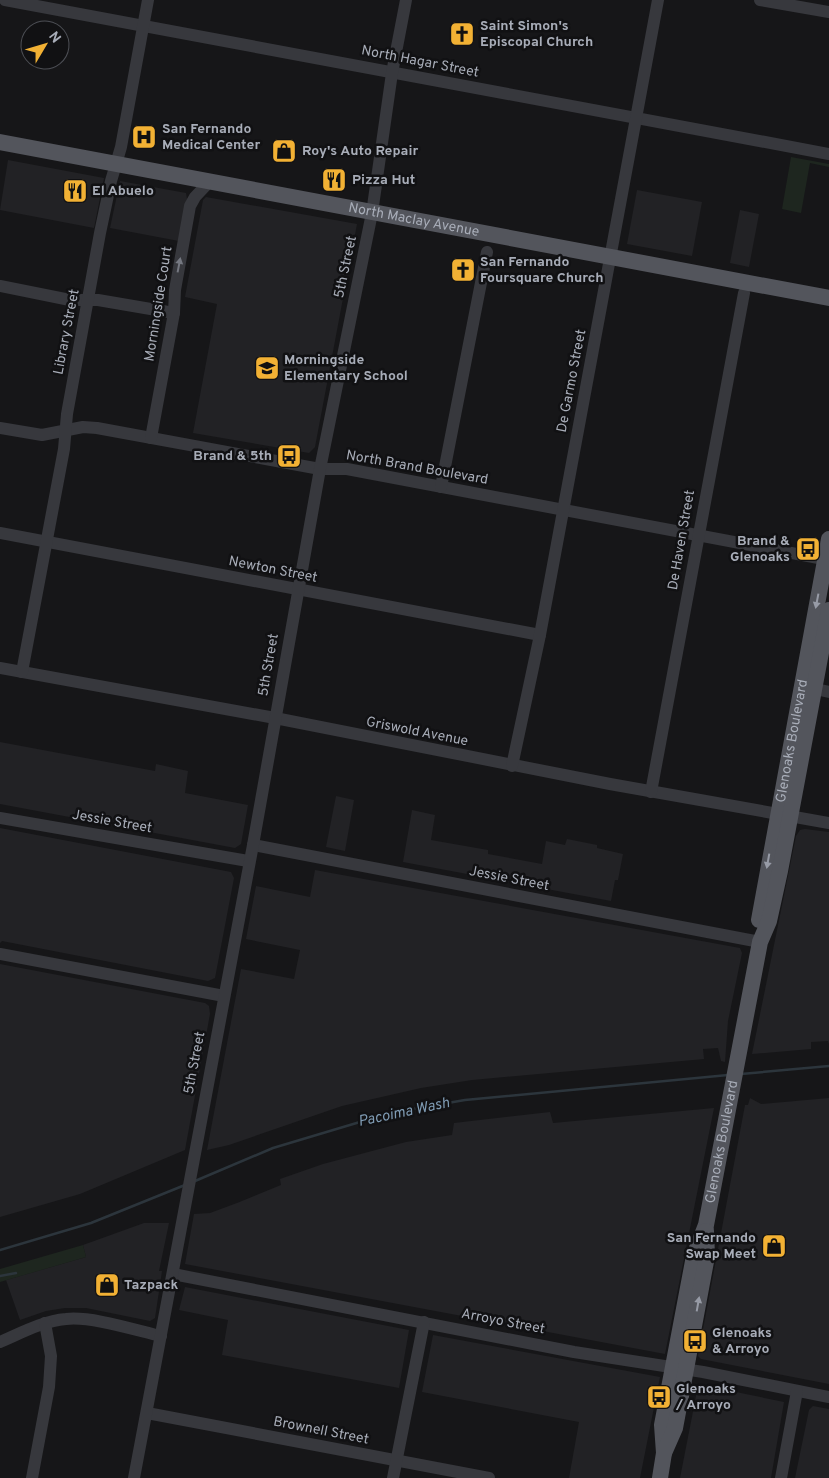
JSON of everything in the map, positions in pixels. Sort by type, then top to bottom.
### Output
[{"type":"main road","name":"North Maclay Avenue","points":[[0,142],[829,298]]},
{"type":"main road","name":"Glenoaks Boulevard","points":[[815,689],[829,539]]},
{"type":"main road","name":"Glenoaks Boulevard","points":[[660,1478],[664,1453],[662,1426],[679,1368],[707,1256],[706,1225],[760,942],[769,921],[784,815],[815,689],[829,610]]},
{"type":"street","name":"North Hagar Street","points":[[5,0],[829,154]]},
{"type":"street","name":"Library Street","points":[[22,672],[88,299],[115,164],[121,147],[148,0]]},
{"type":"street","name":"5th Street","points":[[134,1478],[248,861],[253,845],[297,590],[372,213],[392,72],[406,0]]},
{"type":"street","name":"De Garmo Street","points":[[512,766],[540,635],[658,0]]},
{"type":"street","points":[[760,0],[829,12]]},
{"type":"street","name":"Morningside Court","points":[[151,438],[174,313],[175,290],[190,206],[195,197],[210,182]]},
{"type":"street","points":[[441,487],[487,252]]},
{"type":"street","points":[[0,286],[70,300],[88,299],[174,313]]},
{"type":"street","name":"De Haven Street","points":[[651,792],[744,293]]},
{"type":"street","name":"North Brand Boulevard","points":[[0,428],[42,435],[92,427],[320,468],[347,470],[827,559]]},
{"type":"street","name":"Newton Street","points":[[0,533],[540,635]]},
{"type":"street","name":"Griswold Avenue","points":[[0,668],[275,718],[651,792],[829,823]]},
{"type":"street","name":"Jessie Street","points":[[0,818],[248,861]]},
{"type":"street","name":"Jessie Street","points":[[253,845],[760,942]]},
{"type":"street","points":[[0,954],[224,996]]},
{"type":"street","name":"Arroyo Street","points":[[172,1274],[574,1352],[679,1368],[829,1396]]},
{"type":"street","points":[[0,1342],[45,1323],[66,1319],[81,1319],[161,1336]]},
{"type":"street","points":[[393,1478],[424,1322]]},
{"type":"street","points":[[32,1478],[49,1387],[51,1356],[45,1323]]},
{"type":"street","points":[[781,1478],[797,1391]]},
{"type":"street","name":"Brownell Street","points":[[147,1413],[489,1478]]},
{"type":"shaded area","points":[[791,157],[829,164],[829,167],[810,163],[801,213],[782,209]]},
{"type":"shaded area","points":[[8,160],[104,178],[94,228],[0,210]]},
{"type":"shaded area","points":[[120,181],[186,193],[187,199],[179,241],[110,228]]},
{"type":"shaded area","points":[[637,190],[702,202],[692,256],[627,244]]},
{"type":"shaded area","name":"Morningside Elementary School","points":[[206,197],[357,224],[315,447],[309,453],[193,433],[217,304],[185,297],[203,200]]},
{"type":"shaded area","points":[[740,210],[759,214],[749,267],[730,263]]},
{"type":"shaded area","points":[[0,742],[155,771],[156,764],[188,771],[185,793],[248,805],[241,844],[235,848],[0,804]]},
{"type":"shaded area","points":[[336,796],[354,800],[345,851],[326,847]]},
{"type":"shaded area","points":[[412,810],[435,815],[431,840],[488,850],[488,854],[542,864],[546,841],[565,845],[567,839],[597,845],[597,848],[623,854],[618,880],[615,880],[611,901],[403,862]]},
{"type":"shaded area","points":[[0,828],[231,872],[234,878],[215,978],[208,981],[2,941],[0,943]]},
{"type":"shaded area","points":[[800,830],[829,832],[829,1044],[828,1041],[811,1042],[811,1049],[752,1054],[796,836]]},
{"type":"shaded area","points":[[315,870],[740,948],[742,953],[728,1021],[725,1062],[721,1061],[718,1048],[703,1049],[704,1059],[472,1080],[421,1088],[342,1106],[229,1145],[207,1150],[241,969],[294,979],[300,950],[246,939],[256,886],[310,897]]},
{"type":"shaded area","points":[[0,964],[205,1003],[209,1006],[210,1014],[185,1150],[80,1194],[0,1217]]},
{"type":"shaded area","name":"San Fernando Swap Meet","points":[[750,1098],[761,1104],[829,1098],[829,1384],[701,1359],[698,1356],[745,1105],[748,1105]]},
{"type":"shaded area","points":[[714,1108],[665,1354],[185,1264],[194,1214],[210,1213],[237,1203],[281,1185],[280,1179],[323,1164],[406,1142],[452,1135],[454,1123],[550,1112],[553,1123]]},
{"type":"shaded area","points":[[144,1223],[169,1223],[159,1271],[162,1271],[155,1318],[150,1321],[86,1308],[65,1308],[46,1311],[20,1320],[6,1280],[86,1257],[83,1245]]},
{"type":"shaded area","points":[[83,1245],[86,1257],[0,1282],[0,1269]]},
{"type":"shaded area","points":[[185,1287],[409,1330],[399,1388],[222,1355],[228,1320],[179,1310]]},
{"type":"shaded area","points":[[433,1335],[660,1377],[640,1478],[569,1478],[579,1422],[422,1392]]},
{"type":"shaded area","points":[[702,1385],[784,1402],[771,1478],[680,1478],[697,1391]]},
{"type":"shaded area","points":[[813,1406],[829,1409],[829,1478],[795,1478],[809,1410]]},
{"type":"waterway","name":"Pacoima Wash","points":[[741,1074],[829,1066]]},
{"type":"waterway","name":"Pacoima Wash","points":[[195,1181],[273,1148],[390,1113],[465,1100],[728,1075]]},
{"type":"waterway","name":"Pacoima Wash","points":[[0,1250],[91,1223],[185,1185]]},
{"type":"waterway","points":[[0,1276],[16,1273]]},
{"type":"place","name":"Saint Simon's Episcopal Church","points":[[462,34]]},
{"type":"place","name":"San Fernando Medical Center","points":[[144,137]]},
{"type":"place","name":"Roy's Auto Repair","points":[[284,151]]},
{"type":"place","name":"Pizza Hut","points":[[334,180]]},
{"type":"place","name":"El Abuelo","points":[[75,191]]},
{"type":"place","name":"San Fernando Foursquare Church","points":[[463,270]]},
{"type":"place","name":"Morningside Elementary School","points":[[267,368]]},
{"type":"place","name":"Brand & 5th","points":[[289,456]]},
{"type":"place","name":"Brand & Glenoaks","points":[[808,549]]},
{"type":"place","name":"San Fernando Swap Meet","points":[[774,1246]]},
{"type":"place","name":"Tazpack","points":[[107,1285]]},
{"type":"place","name":"Glenoaks & Arroyo","points":[[695,1341]]},
{"type":"place","name":"Glenoaks / Arroyo","points":[[659,1397]]}]
